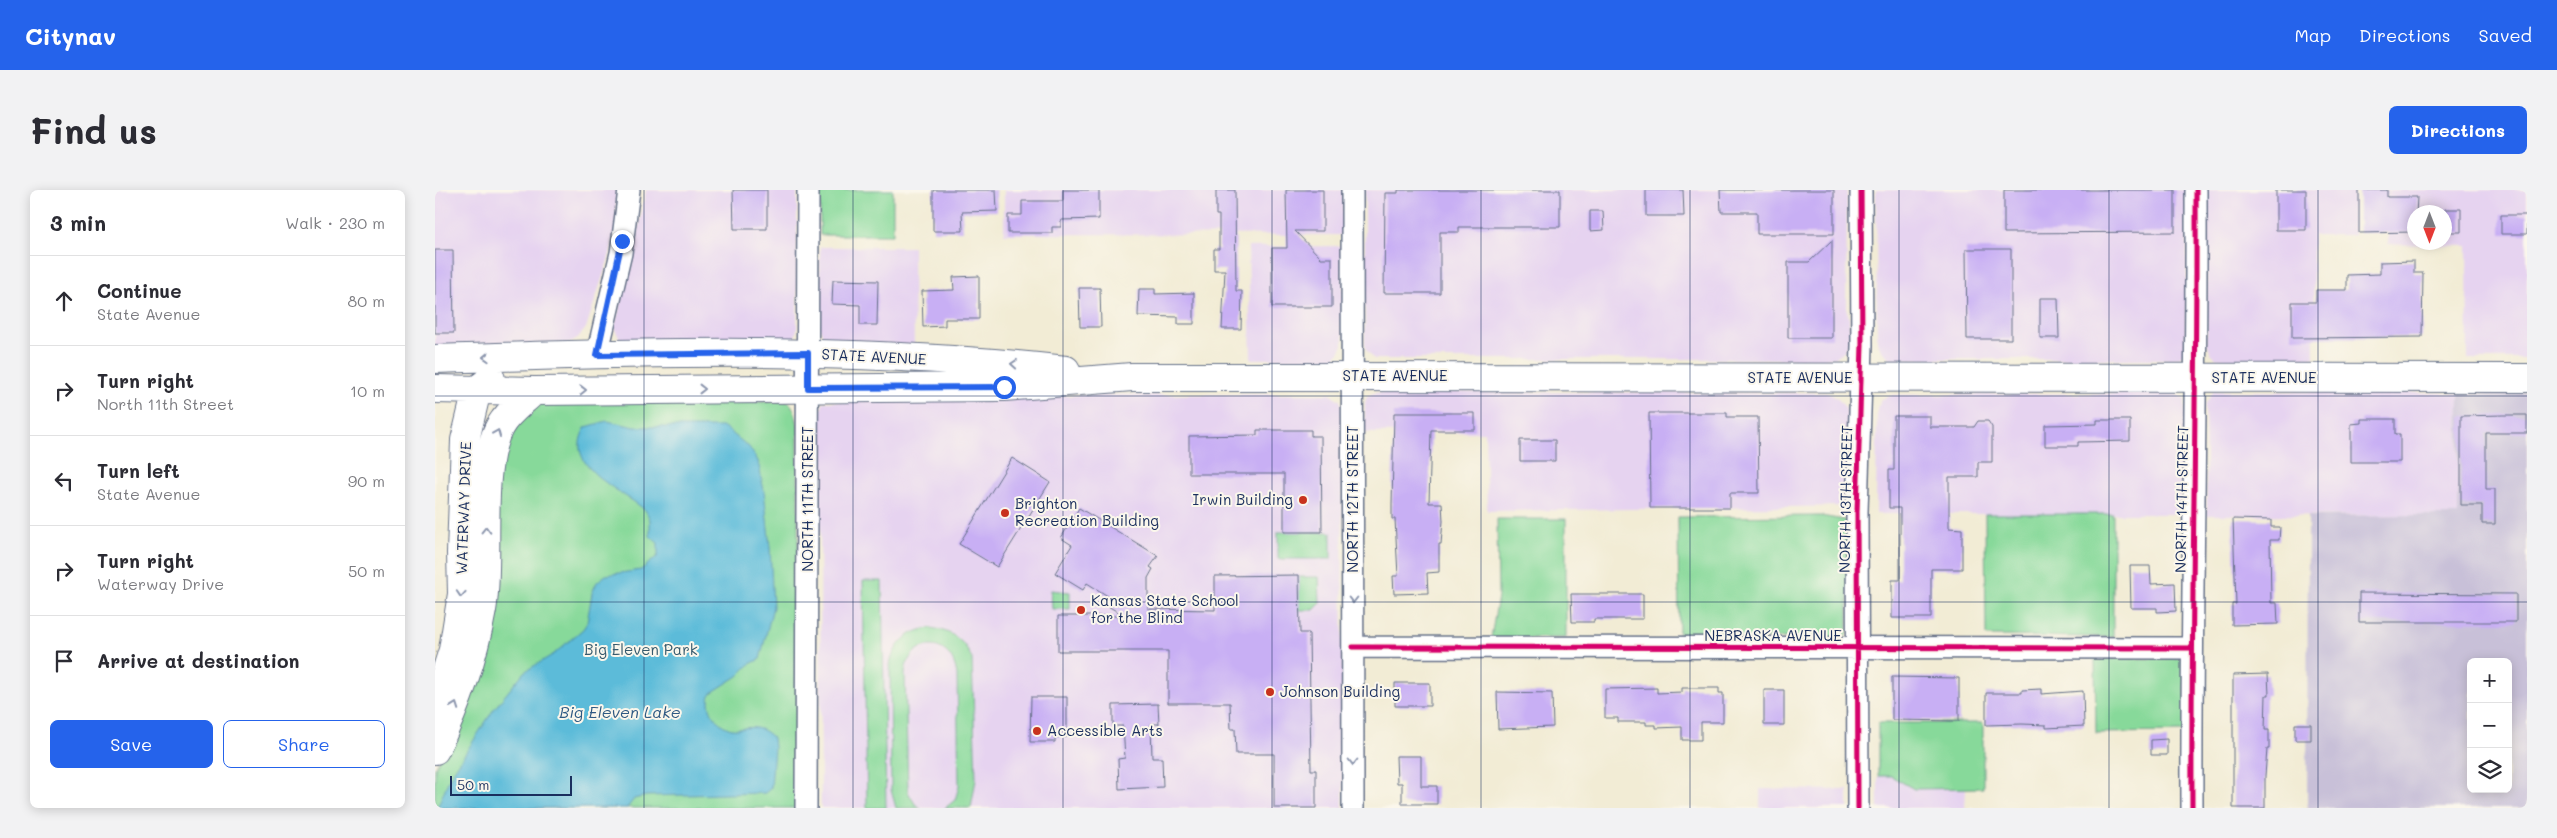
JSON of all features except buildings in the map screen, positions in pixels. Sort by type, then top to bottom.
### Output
[{"type":"main road","name":"STATE AVENUE","points":[[435,359],[553,355],[808,353],[1014,364],[1132,377]]},
{"type":"main road","points":[[477,390],[496,376],[553,355]]},
{"type":"main road","name":"STATE AVENUE","points":[[435,389],[534,391],[1004,387],[1132,377],[2527,378]]},
{"type":"main road","name":"WATERWAY DRIVE","points":[[435,707],[453,650],[462,594],[461,552],[465,440],[477,390]]},
{"type":"main road","name":"WATERWAY DRIVE","points":[[435,750],[453,712],[470,664],[483,608],[487,481],[491,448],[500,426],[534,391]]},
{"type":"street","points":[[597,355],[621,253],[629,190]]},
{"type":"street","name":"NORTH 11TH STREET","points":[[806,808],[808,190]]},
{"type":"street","name":"NORTH 12TH STREET","points":[[1352,190],[1353,808]]},
{"type":"street","name":"NORTH 13TH STREET","points":[[1858,808],[1857,512],[1861,378],[1861,190]]},
{"type":"street","name":"NORTH 14TH STREET","points":[[2192,808],[2191,648],[2197,378],[2196,190]]},
{"type":"street","name":"NEBRASKA AVENUE","points":[[1353,648],[2191,648]]},
{"type":"shaded area","points":[[435,190],[616,190],[616,229],[611,251],[586,328],[579,337],[569,343],[435,350]]},
{"type":"shaded area","points":[[646,190],[797,190],[797,329],[795,337],[790,341],[621,341],[614,328],[632,264]]},
{"type":"shaded area","points":[[1004,190],[1343,190],[1343,235],[1004,234]]},
{"type":"shaded area","points":[[1365,190],[1847,190],[1846,308],[1849,317],[1850,338],[1846,349],[1835,358],[1822,359],[1374,359],[1366,350],[1365,344]]},
{"type":"shaded area","points":[[1876,190],[2188,190],[2185,352],[2178,358],[2170,359],[1891,359],[1881,350],[1877,341]]},
{"type":"shaded area","points":[[2207,190],[2354,190],[2354,235],[2313,235],[2314,358],[2225,359],[2216,358],[2211,353],[2207,343]]},
{"type":"shaded area","points":[[2388,190],[2527,190],[2527,359],[2468,359],[2467,246],[2452,246],[2452,205],[2407,205],[2407,244],[2388,244]]},
{"type":"shaded area","points":[[1343,246],[1343,345],[1335,359],[1251,359],[1248,247]]},
{"type":"shaded area","points":[[820,247],[913,247],[914,349],[826,342],[819,327]]},
{"type":"shaded area","points":[[2214,391],[2459,393],[2458,516],[2207,515],[2205,405]]},
{"type":"shaded area","points":[[2527,392],[2527,808],[2307,808],[2308,516],[2458,515],[2459,393]]},
{"type":"shaded area","points":[[1374,393],[1829,393],[1839,400],[1846,409],[1848,418],[1847,506],[1487,511],[1485,432],[1365,433],[1365,403],[1367,396]]},
{"type":"shaded area","points":[[2174,393],[2185,399],[2185,514],[1876,514],[1877,408],[1882,399],[1893,395]]},
{"type":"shaded area","name":"Kansas State School for the Blind","points":[[1330,394],[1340,400],[1342,410],[1343,808],[821,808],[820,412],[824,402],[1094,395]]},
{"type":"shaded area","points":[[1878,776],[1891,776],[1914,789],[1966,789],[1965,808],[1878,808]]},
{"type":"shaded area","points":[[1760,789],[1848,790],[1848,808],[1760,808]]},
{"type":"green space","points":[[820,190],[893,190],[893,235],[820,235]]},
{"type":"green space","name":"Big Eleven Park","points":[[540,402],[789,402],[794,409],[798,424],[798,808],[435,808],[435,768],[464,709],[501,433]]},
{"type":"green space","points":[[1985,514],[2113,514],[2113,637],[1986,636]]},
{"type":"green space","points":[[1821,516],[1844,520],[1848,524],[1848,632],[1846,636],[1836,638],[1679,638],[1678,517]]},
{"type":"green space","points":[[1497,519],[1566,519],[1566,638],[1491,638],[1498,596]]},
{"type":"green space","points":[[1278,532],[1331,532],[1331,559],[1278,559]]},
{"type":"green space","points":[[1299,577],[1319,577],[1320,604],[1314,610],[1299,610]]},
{"type":"green space","points":[[863,581],[882,581],[886,808],[867,808]]},
{"type":"green space","points":[[1051,590],[1070,592],[1070,609],[1052,609]]},
{"type":"green space","points":[[931,628],[951,634],[961,642],[972,659],[976,779],[971,808],[945,808],[955,800],[959,786],[957,676],[954,663],[948,654],[940,648],[931,646],[922,648],[914,653],[908,661],[905,673],[908,792],[915,804],[921,808],[896,808],[891,790],[890,664],[896,649],[905,638],[916,631]]},
{"type":"green space","points":[[2180,658],[2184,661],[2187,732],[2096,733],[2095,659]]},
{"type":"green space","points":[[1878,723],[1983,723],[1983,788],[1914,789],[1891,776],[1878,776]]},
{"type":"water","name":"Big Eleven Lake","points":[[607,421],[635,427],[724,427],[749,447],[758,461],[764,491],[770,547],[773,607],[760,659],[750,664],[738,676],[711,693],[709,704],[713,715],[721,724],[732,729],[750,727],[758,729],[773,738],[771,788],[765,793],[646,796],[634,799],[627,808],[437,808],[450,777],[494,709],[524,672],[554,654],[583,629],[587,623],[592,593],[597,582],[606,575],[641,570],[658,556],[658,543],[650,536],[650,520],[646,511],[598,476],[587,466],[581,454],[580,441],[586,427]]},
{"type":"cycle path","points":[[1858,808],[1857,512],[1862,345],[1861,190]]},
{"type":"cycle path","points":[[2192,808],[2196,190]]},
{"type":"cycle path","points":[[1353,647],[2191,648]]},
{"type":"place","name":"Irwin Building","points":[[1303,500]]},
{"type":"place","name":"Brighton Recreation Building","points":[[1005,513]]},
{"type":"place","name":"Kansas State School for the Blind","points":[[1081,610]]},
{"type":"place","name":"Johnson Building","points":[[1270,692]]},
{"type":"place","name":"Accessible Arts","points":[[1037,731]]},
{"type":"route","points":[[622,241],[621,253],[597,355],[808,353],[808,388],[1004,387]]}]
